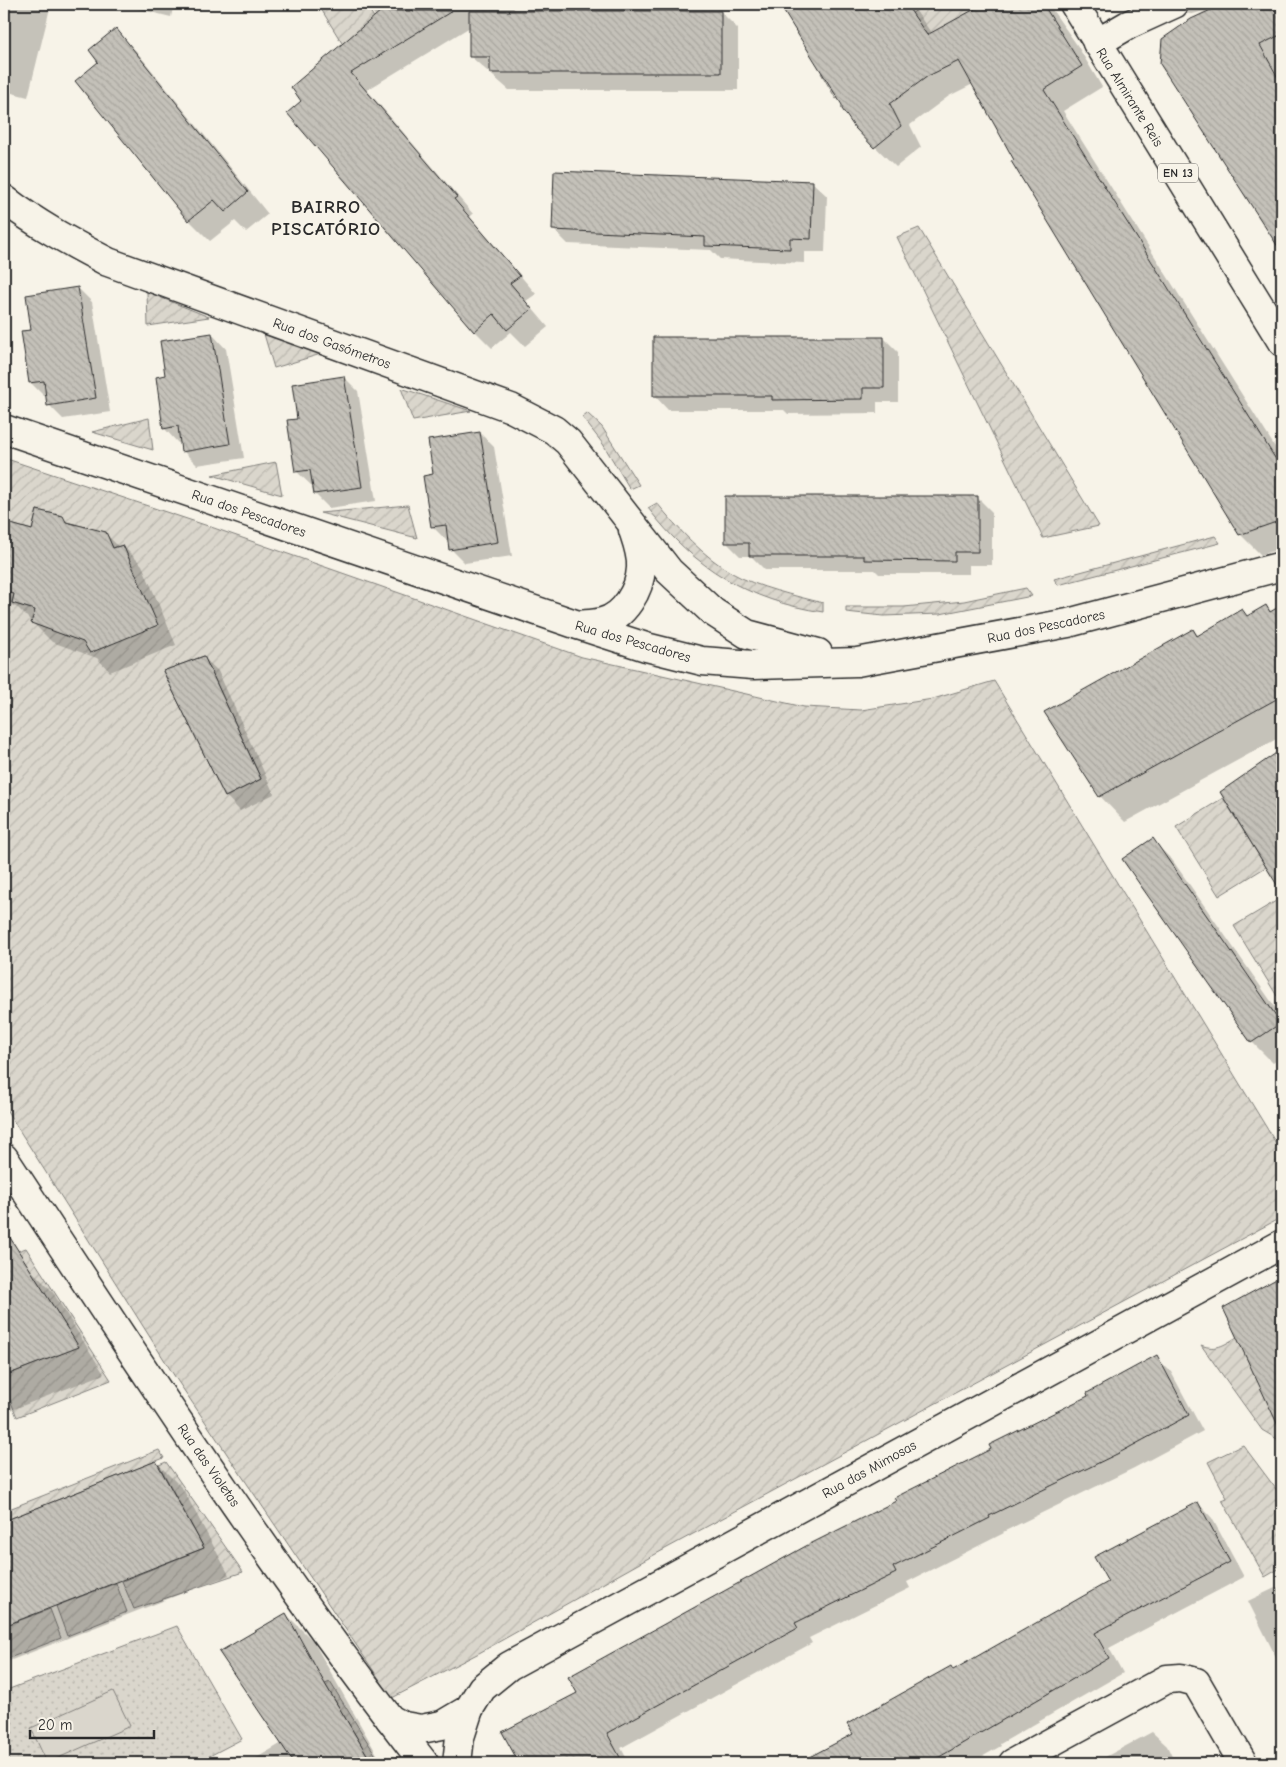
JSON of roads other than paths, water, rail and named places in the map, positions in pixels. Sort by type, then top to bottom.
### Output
[{"type":"street","name":"Rua Almirante Reis","points":[[1074,4],[1282,342]]},
{"type":"street","points":[[1097,43],[1128,25],[1174,4]]},
{"type":"street","name":"Rua dos Gasómetros","points":[[4,199],[23,214],[64,239],[108,262],[511,408],[536,420],[554,430],[568,442],[669,571],[713,612],[747,634],[857,662]]},
{"type":"street","name":"Rua dos Pescadores","points":[[4,429],[578,625],[646,647],[702,661],[753,665],[857,662],[1068,623],[1282,566]]},
{"type":"street","name":"Rua dos Gasómetros","points":[[578,625],[603,622],[626,608],[641,569],[640,551],[631,523]]},
{"type":"street","name":"Rua das Violetas","points":[[4,1158],[177,1419],[296,1590],[390,1720],[424,1763]]},
{"type":"street","name":"Rua das Mimosas","points":[[457,1763],[460,1737],[469,1709],[482,1688],[509,1666],[1282,1244]]},
{"type":"street","points":[[1013,1763],[1167,1679],[1181,1678],[1196,1682],[1243,1763]]},
{"type":"street","name":"Rua das Mimosas","points":[[390,1720],[404,1726],[421,1729],[442,1725],[469,1709]]},
{"type":"district","name":"BAIRRO PISCATÓRIO","points":[[326,217]]}]
